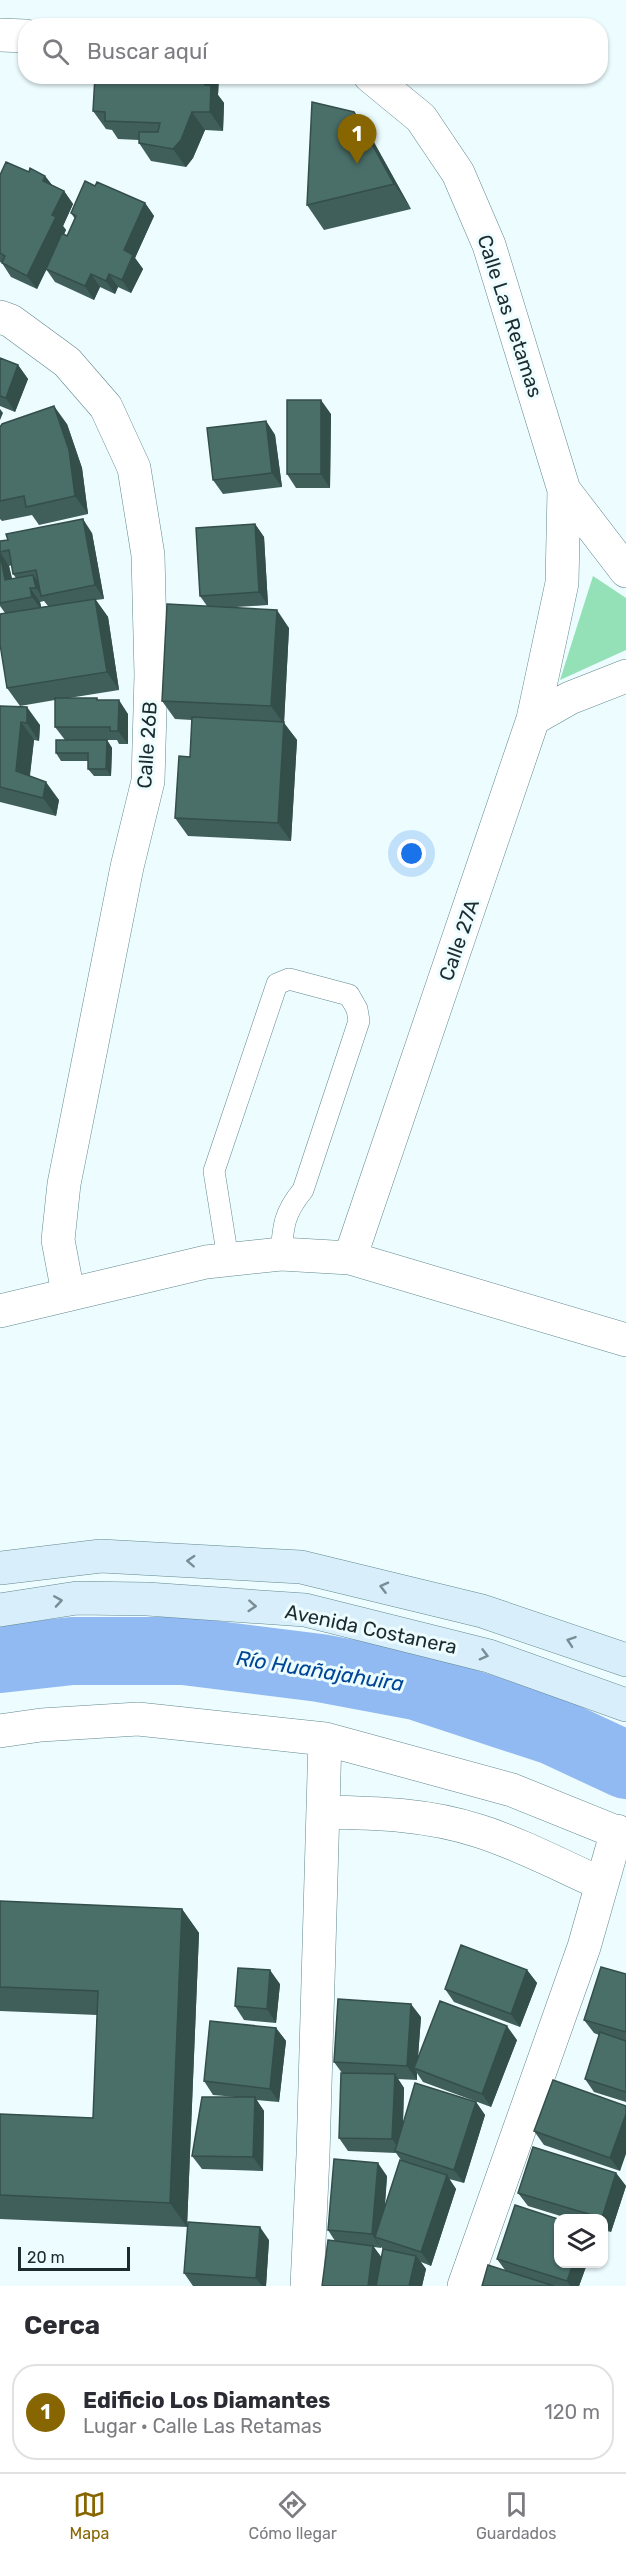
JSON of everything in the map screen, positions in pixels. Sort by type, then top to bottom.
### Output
[{"type":"main road","points":[[0,1568],[101,1556],[301,1567],[482,1611],[626,1660]]},
{"type":"main road","name":"Avenida Costanera","points":[[0,1610],[77,1598],[147,1599],[305,1610],[489,1656],[626,1705]]},
{"type":"street","points":[[0,34],[18,35]]},
{"type":"street","name":"Calle Las Retamas","points":[[380,84],[421,118],[458,173],[489,244],[564,490],[626,571]]},
{"type":"street","name":"Calle 26B","points":[[0,317],[11,321],[67,362],[105,407],[134,468],[148,555],[152,675],[148,781],[127,867],[64,1184],[58,1240],[68,1293]]},
{"type":"street","name":"Calle 27A","points":[[350,1258],[533,719],[562,583],[564,490]]},
{"type":"street","points":[[533,719],[570,698],[626,676]]},
{"type":"street","points":[[0,1311],[206,1262],[281,1254],[350,1258],[626,1340]]},
{"type":"street","points":[[0,1731],[41,1725],[138,1719],[325,1739],[512,1790],[622,1833],[602,1884],[584,1947],[464,2286]]},
{"type":"street","points":[[307,2286],[325,1739]]},
{"type":"street","points":[[323,1812],[400,1814],[480,1831],[602,1884]]},
{"type":"lane","points":[[228,1259],[214,1171],[278,984],[289,979],[349,995],[357,1009],[359,1021],[303,1190],[289,1207],[284,1225],[281,1254]]},
{"type":"green space","points":[[593,576],[626,598],[626,650],[560,680]]},
{"type":"building","points":[[95,84],[211,85],[210,112],[192,112],[181,140],[173,149],[139,143],[139,132],[158,132],[160,123],[105,121],[105,112],[93,111]]},
{"type":"building","points":[[312,102],[354,112],[394,184],[307,205]]},
{"type":"building","points":[[6,162],[29,172],[30,168],[45,176],[43,181],[64,191],[52,215],[56,217],[27,276],[2,263],[5,256],[0,253],[0,175]]},
{"type":"building","points":[[85,181],[95,186],[97,182],[145,203],[124,250],[133,255],[122,280],[109,274],[106,281],[91,274],[85,286],[46,269],[62,233],[67,236],[76,216],[71,213]]},
{"type":"building","points":[[0,358],[18,365],[6,398],[0,396]]},
{"type":"building","points":[[287,400],[321,400],[321,474],[287,474]]},
{"type":"building","points":[[54,406],[69,450],[75,496],[26,507],[24,496],[0,501],[0,427],[2,424]]},
{"type":"building","points":[[266,421],[272,473],[213,480],[207,428]]},
{"type":"building","points":[[83,519],[95,585],[41,596],[36,570],[13,574],[9,550],[0,552],[0,541],[8,540],[6,534]]},
{"type":"building","points":[[255,524],[259,592],[200,596],[196,528]]},
{"type":"building","points":[[0,553],[5,580],[33,575],[36,588],[30,588],[32,597],[0,603]]},
{"type":"building","points":[[95,599],[107,672],[7,688],[0,644],[0,614]]},
{"type":"building","points":[[167,604],[277,610],[271,706],[162,701]]},
{"type":"building","points":[[55,698],[119,700],[118,731],[110,731],[110,727],[55,727]]},
{"type":"building","points":[[0,706],[27,707],[27,723],[21,722],[16,771],[46,782],[43,798],[0,787]]},
{"type":"building","points":[[192,717],[284,722],[278,823],[175,818],[179,756],[190,757]]},
{"type":"building","points":[[56,740],[107,740],[106,769],[88,769],[88,753],[56,753]]},
{"type":"building","points":[[0,1901],[182,1909],[170,2203],[0,2195],[0,2114],[93,2118],[98,1991],[0,1987]]},
{"type":"building","points":[[461,1945],[527,1970],[511,2014],[445,1989]]},
{"type":"building","points":[[601,1967],[626,1974],[626,2032],[584,2020]]},
{"type":"building","points":[[238,1968],[270,1970],[267,2009],[235,2006]]},
{"type":"building","points":[[338,1999],[411,2004],[407,2066],[334,2062]]},
{"type":"building","points":[[440,2001],[507,2026],[482,2094],[414,2068]]},
{"type":"building","points":[[210,2021],[276,2028],[270,2089],[204,2081]]},
{"type":"building","points":[[600,2032],[626,2041],[626,2092],[585,2079]]},
{"type":"building","points":[[341,2073],[395,2074],[392,2139],[339,2138]]},
{"type":"building","points":[[553,2080],[626,2106],[626,2114],[610,2158],[534,2131]]},
{"type":"building","points":[[415,2083],[476,2102],[454,2170],[395,2151]]},
{"type":"building","points":[[202,2097],[255,2097],[253,2157],[192,2156]]},
{"type":"building","points":[[533,2147],[616,2173],[603,2214],[589,2214],[518,2193]]},
{"type":"building","points":[[334,2159],[378,2163],[372,2234],[328,2230]]},
{"type":"building","points":[[400,2160],[447,2175],[421,2252],[375,2237]]},
{"type":"building","points":[[515,2205],[554,2218],[554,2268],[572,2268],[567,2281],[497,2259]]},
{"type":"building","points":[[188,2222],[260,2227],[256,2278],[184,2273]]},
{"type":"building","points":[[328,2240],[373,2246],[368,2286],[322,2286]]},
{"type":"building","points":[[383,2249],[416,2256],[409,2286],[376,2286]]},
{"type":"building","points":[[488,2265],[554,2286],[482,2286]]},
{"type":"waterway","name":"Río Huañajahuira","points":[[0,1659],[72,1651],[184,1651],[320,1668],[416,1686],[553,1731],[626,1765]]},
{"type":"place","name":"Edificio Los Diamantes","points":[[357,164]]}]
